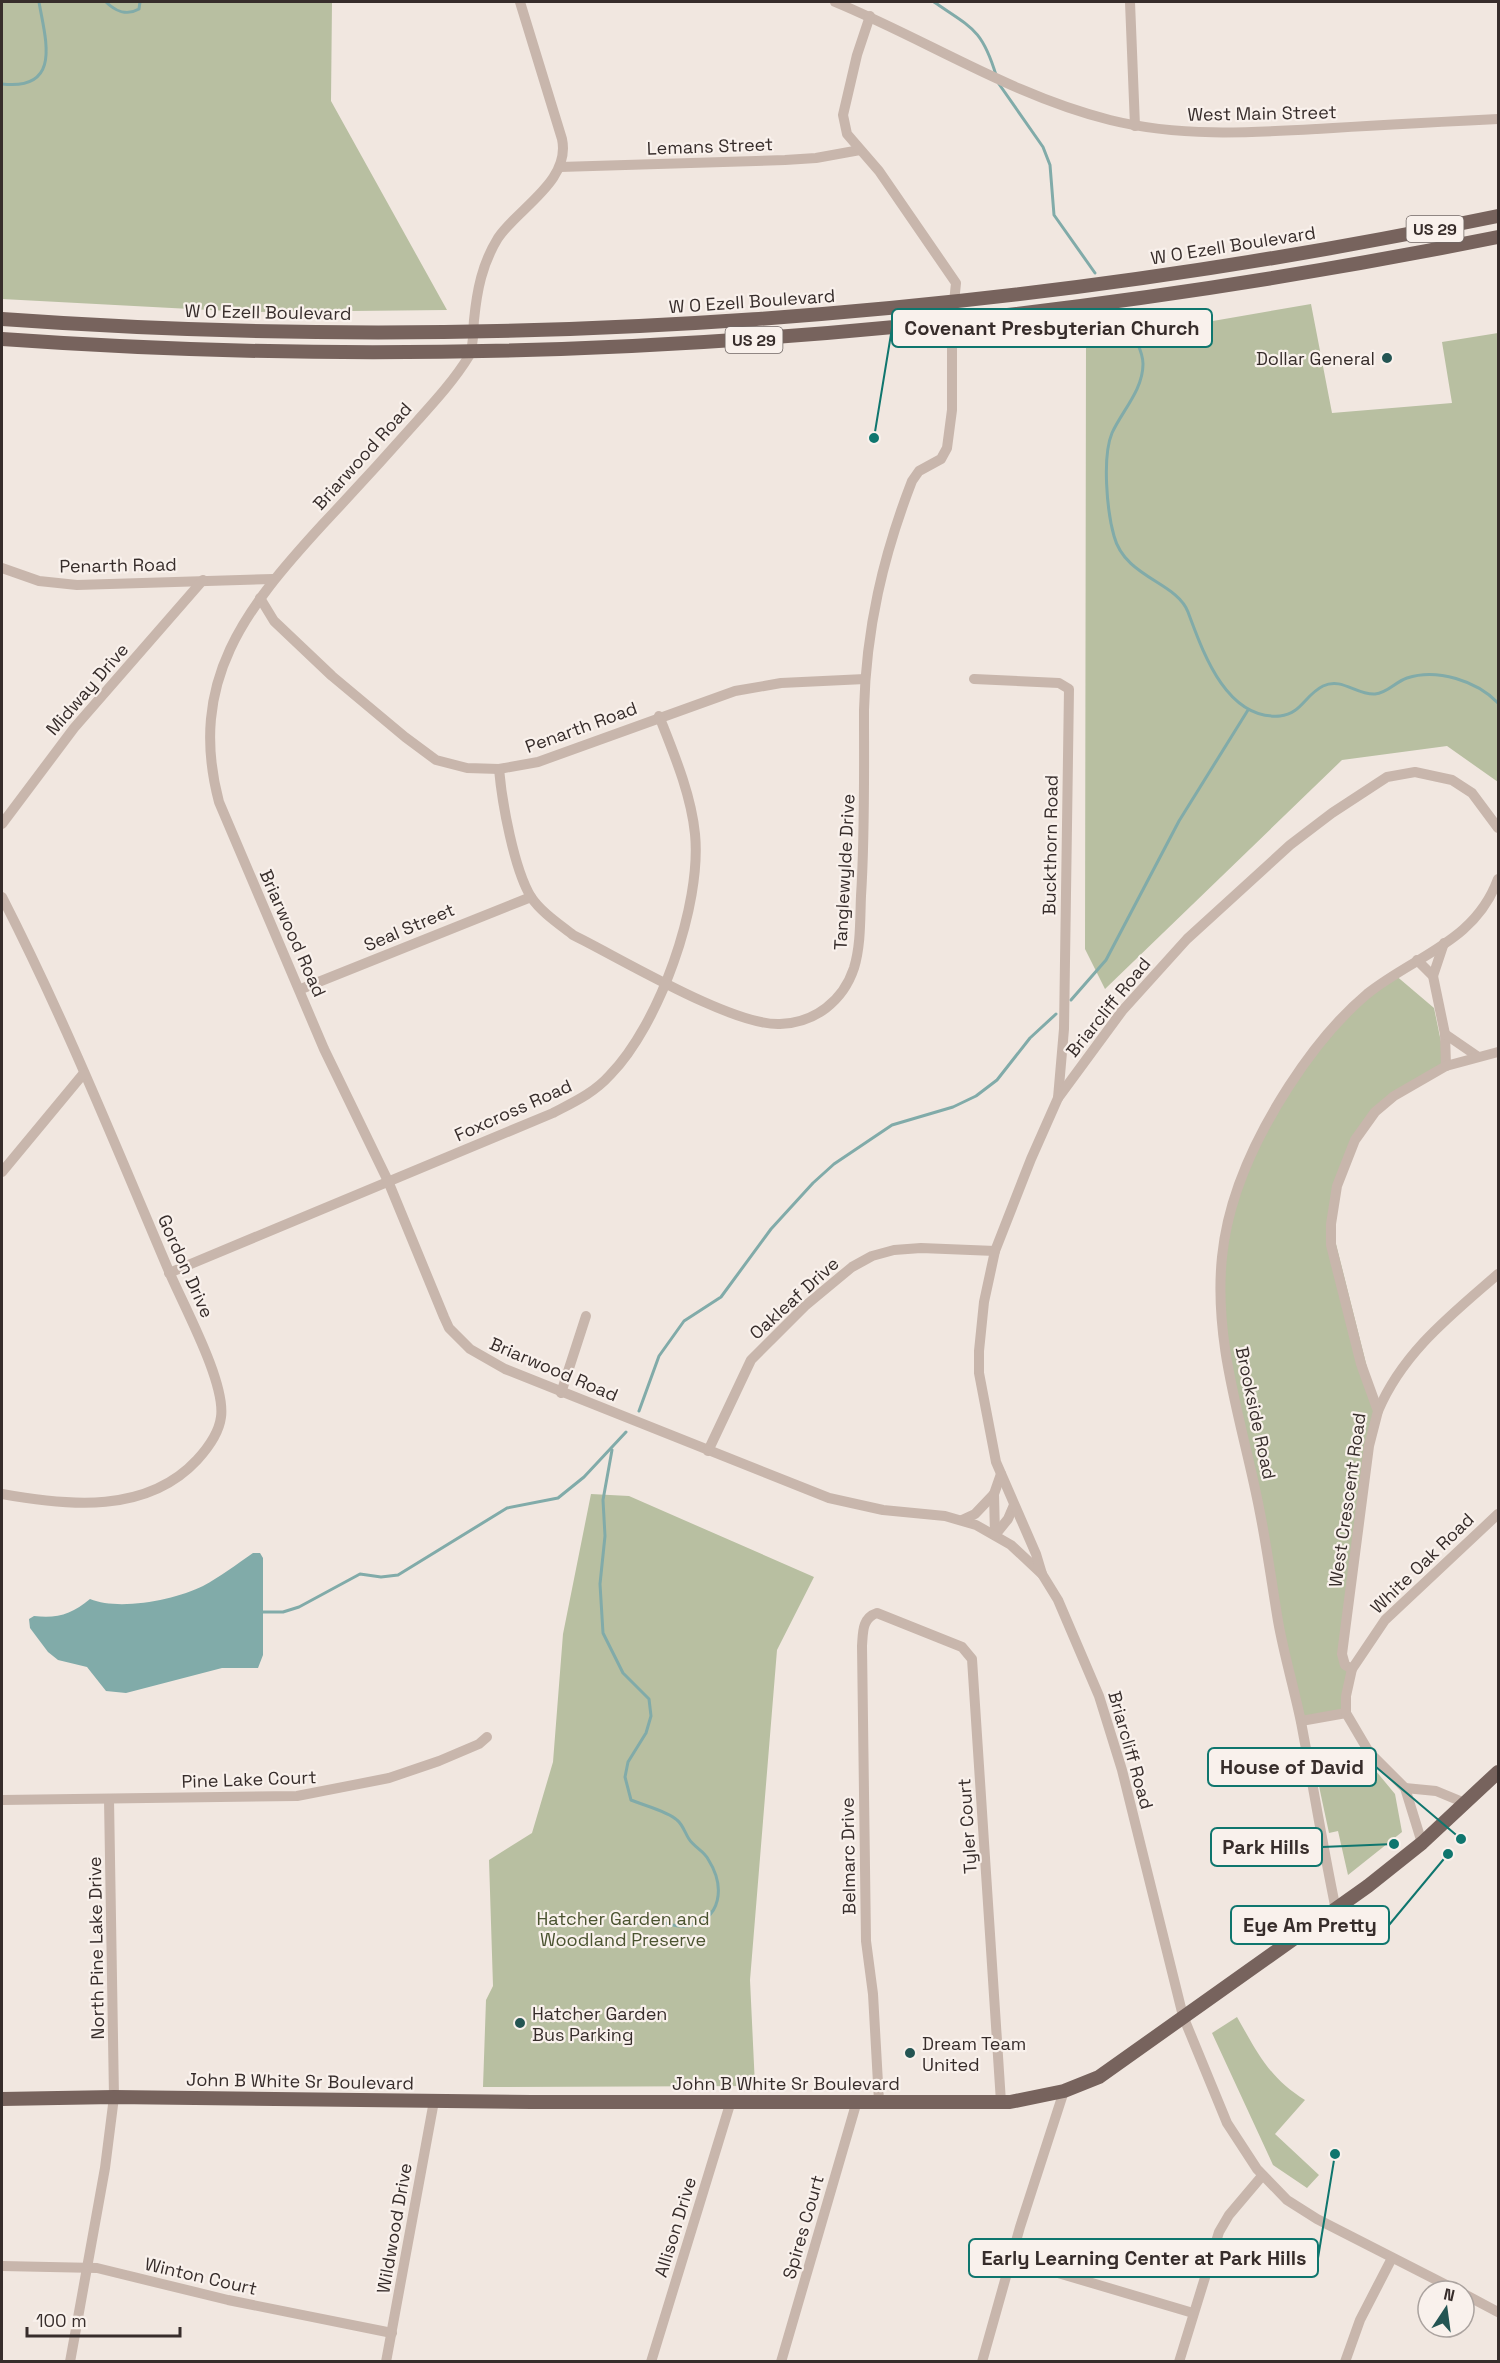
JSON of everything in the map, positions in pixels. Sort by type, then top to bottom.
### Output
[{"type":"main road","name":"W O Ezell Boulevard","points":[[2,319],[275,331],[473,332],[634,327],[778,319],[953,303],[1205,270],[1498,216]]},
{"type":"main road","points":[[1467,223],[1472,242]]},
{"type":"main road","name":"US 29","points":[[2,339],[108,346],[470,353],[774,339],[952,322],[1172,295],[1337,268],[1498,237]]},
{"type":"main road","points":[[1334,247],[1337,268]]},
{"type":"main road","points":[[275,331],[278,351]]},
{"type":"main road","name":"John B White Sr Boulevard","points":[[2,2099],[114,2097],[434,2101],[1001,2102],[1064,2091],[1099,2077],[1336,1910],[1422,1843],[1498,1772]]},
{"type":"street","points":[[520,2],[563,146],[560,167]]},
{"type":"street","name":"West Main Street","points":[[836,2],[870,16],[1005,82],[1085,113],[1136,126],[1188,133],[1239,134],[1498,119]]},
{"type":"street","points":[[1130,2],[1136,126]]},
{"type":"street","name":"Tanglewylde Drive","points":[[499,769],[509,832],[531,897],[557,923],[573,934],[738,1016],[771,1024],[790,1023],[812,1017],[824,1010],[843,991],[854,968],[858,943],[864,846],[866,679],[873,607],[900,513],[915,475],[941,459],[947,448],[953,400],[952,322],[956,283],[900,200],[847,134],[843,115],[857,55],[870,16]]},
{"type":"street","name":"Lemans Street","points":[[560,167],[785,160],[816,158],[860,150]]},
{"type":"street","name":"Briarwood Road","points":[[560,167],[540,193],[509,224],[490,251],[479,280],[470,353],[442,392],[273,579],[242,621],[220,673],[211,725],[213,777],[229,826],[301,989],[324,1049],[388,1181],[449,1328],[480,1357],[561,1393],[828,1498],[883,1510],[962,1520],[996,1535],[1011,1545],[1042,1574]]},
{"type":"street","name":"Penarth Road","points":[[2,568],[39,581],[77,585],[273,579]]},
{"type":"street","name":"Midway Drive","points":[[2,824],[74,728],[203,580]]},
{"type":"street","name":"Penarth Road","points":[[260,598],[274,621],[327,672],[420,749],[436,760],[451,765],[499,769],[538,762],[659,717],[726,694],[765,684],[866,679]]},
{"type":"street","name":"Buckthorn Road","points":[[974,679],[1059,683],[1069,688],[1064,1029],[1058,1098]]},
{"type":"street","name":"Foxcross Road","points":[[169,1273],[543,1117],[598,1087],[617,1068],[641,1036],[666,982],[687,913],[696,850],[689,804],[659,717]]},
{"type":"street","name":"Briarcliff Road","points":[[1434,2279],[1301,2211],[1262,2176],[1227,2123],[1183,2016],[1109,1726],[1076,1637],[1042,1574],[1036,1554],[996,1462],[979,1373],[980,1329],[995,1251],[1058,1098],[1122,1011],[1187,939],[1290,845],[1375,783],[1388,777],[1414,772],[1446,778],[1472,793],[1498,828]]},
{"type":"street","points":[[1446,1065],[1446,1034],[1433,976],[1444,943],[1464,931],[1480,916],[1491,898],[1498,879]]},
{"type":"street","name":"Gordon Drive","points":[[2,897],[34,960],[169,1273],[198,1334],[222,1407],[220,1425],[205,1451],[191,1466],[164,1486],[127,1500],[79,1502],[2,1494]]},
{"type":"street","name":"Seal Street","points":[[301,989],[531,897]]},
{"type":"street","name":"Brookside Road","points":[[1336,1910],[1301,1721],[1279,1622],[1255,1486],[1228,1377],[1220,1285],[1224,1242],[1236,1192],[1260,1137],[1290,1084],[1348,1010],[1444,943]]},
{"type":"street","points":[[1417,960],[1433,976]]},
{"type":"street","points":[[1446,1034],[1477,1056]]},
{"type":"street","name":"West Crescent Road","points":[[1352,1669],[1345,1665],[1342,1654],[1369,1446],[1378,1411],[1361,1364],[1331,1245],[1331,1224],[1337,1186],[1355,1140],[1375,1112],[1414,1082],[1446,1065],[1498,1052]]},
{"type":"street","points":[[2,1172],[84,1072]]},
{"type":"street","name":"Oakleaf Drive","points":[[708,1451],[751,1360],[804,1306],[852,1267],[872,1256],[894,1250],[921,1248],[995,1251]]},
{"type":"street","points":[[1378,1411],[1386,1391],[1410,1356],[1498,1274]]},
{"type":"street","points":[[561,1393],[586,1316]]},
{"type":"street","points":[[996,1535],[994,1494],[1001,1474]]},
{"type":"street","points":[[962,1520],[975,1514],[994,1494]]},
{"type":"street","points":[[996,1535],[1008,1519],[1014,1505]]},
{"type":"street","name":"White Oak Road","points":[[1352,1669],[1385,1620],[1498,1514]]},
{"type":"street","name":"Belmarc Drive","points":[[873,1614],[863,1626],[862,1646],[864,1861],[866,1941],[873,1994],[879,2101]]},
{"type":"street","name":"Tyler Court","points":[[873,1614],[882,1614],[962,1647],[972,1659],[1001,2102]]},
{"type":"street","points":[[1352,1669],[1346,1696],[1346,1713],[1369,1752],[1405,1788],[1422,1843]]},
{"type":"street","points":[[1301,1721],[1346,1713]]},
{"type":"street","name":"Pine Lake Court","points":[[2,1800],[264,1798],[330,1791],[414,1770],[479,1744],[487,1737]]},
{"type":"street","points":[[1405,1788],[1436,1791],[1465,1803]]},
{"type":"street","name":"North Pine Lake Drive","points":[[70,2361],[89,2267],[114,2097],[110,1799]]},
{"type":"street","points":[[982,2361],[1011,2259],[1064,2091]]},
{"type":"street","name":"Wildwood Drive","points":[[386,2361],[434,2101]]},
{"type":"street","name":"Allison Drive","points":[[651,2361],[731,2101]]},
{"type":"street","name":"Spires Court","points":[[781,2361],[857,2101]]},
{"type":"street","points":[[1179,2361],[1219,2232],[1228,2215],[1262,2176]]},
{"type":"street","points":[[1345,2361],[1360,2320],[1392,2258]]},
{"type":"street","points":[[1011,2259],[1193,2313]]},
{"type":"street","name":"Winton Court","points":[[2,2266],[89,2267],[392,2333]]},
{"type":"street","points":[[1476,2300],[1498,2312]]},
{"type":"green space","points":[[2,2],[332,2],[331,101],[447,310],[247,312],[2,299]]},
{"type":"green space","points":[[1311,304],[1332,413],[1452,403],[1442,342],[1498,333],[1498,782],[1447,746],[1342,760],[1105,989],[1085,949],[1086,343]]},
{"type":"green space","points":[[1394,974],[1434,1008],[1446,1066],[1375,1112],[1341,1170],[1331,1224],[1378,1411],[1342,1654],[1352,1669],[1346,1713],[1301,1721],[1229,1377],[1220,1285],[1236,1192],[1274,1110],[1327,1033]]},
{"type":"green space","name":"Hatcher Garden and Woodland Preserve","points":[[591,1494],[629,1496],[814,1577],[777,1650],[750,1980],[755,2086],[483,2087],[486,2000],[493,1986],[489,1860],[532,1833],[553,1762],[563,1634]]},
{"type":"green space","points":[[1356,1747],[1395,1794],[1402,1832],[1348,1875],[1338,1831],[1329,1833],[1313,1758]]},
{"type":"green space","points":[[1237,2017],[1258,2053],[1273,2073],[1282,2083],[1305,2100],[1275,2134],[1319,2175],[1307,2188],[1273,2165],[1212,2033]]},
{"type":"water","points":[[253,1553],[260,1553],[263,1558],[263,1655],[258,1668],[222,1668],[126,1693],[106,1691],[87,1667],[58,1660],[48,1652],[30,1628],[29,1619],[34,1616],[50,1617],[64,1614],[90,1599],[116,1604],[131,1604],[178,1596],[216,1579]]},
{"type":"waterway","points":[[2,84],[21,84],[34,79],[42,71],[46,59],[46,46],[39,2]]},
{"type":"waterway","points":[[106,2],[113,8],[126,12],[139,9],[140,2]]},
{"type":"waterway","points":[[934,2],[974,31],[986,48],[996,75]]},
{"type":"waterway","points":[[999,84],[1043,147],[1050,165],[1054,215],[1095,273]]},
{"type":"waterway","points":[[1119,311],[1138,344],[1143,364],[1140,383],[1116,425],[1109,443],[1106,470],[1109,513],[1114,536],[1120,550],[1139,571],[1173,593],[1182,602],[1209,664],[1231,695],[1245,707],[1261,714],[1280,716],[1293,712],[1317,690],[1330,684],[1343,685],[1368,694],[1375,694],[1384,692],[1407,678],[1431,675],[1456,678],[1468,683],[1479,688],[1498,703]]},
{"type":"waterway","points":[[1071,1000],[1106,960],[1179,821],[1248,710]]},
{"type":"waterway","points":[[639,1411],[659,1356],[684,1321],[721,1297],[771,1229],[813,1183],[834,1164],[892,1125],[953,1107],[976,1096],[997,1080],[1030,1038],[1056,1014]]},
{"type":"waterway","points":[[263,1612],[283,1612],[299,1607],[360,1574],[381,1577],[398,1575],[507,1508],[558,1498],[584,1477],[626,1432]]},
{"type":"waterway","points":[[611,1915],[632,1923],[659,1922],[686,1926],[698,1923],[707,1917],[714,1909],[718,1890],[717,1880],[708,1859],[691,1842],[679,1822],[668,1814],[631,1800],[625,1777],[628,1762],[646,1733],[651,1716],[649,1699],[623,1673],[603,1633],[600,1584],[605,1536],[603,1500],[612,1450]]},
{"type":"place","name":"Dollar General","points":[[1387,358]]},
{"type":"place","name":"Covenant Presbyterian Church","points":[[874,438]]},
{"type":"place","name":"House of David","points":[[1461,1839]]},
{"type":"place","name":"Park Hills","points":[[1394,1844]]},
{"type":"place","name":"Eye Am Pretty","points":[[1448,1854]]},
{"type":"place","name":"Hatcher Garden Bus Parking","points":[[520,2023]]},
{"type":"place","name":"Dream Team United","points":[[910,2053]]},
{"type":"place","name":"Early Learning Center at Park Hills","points":[[1335,2154]]}]
